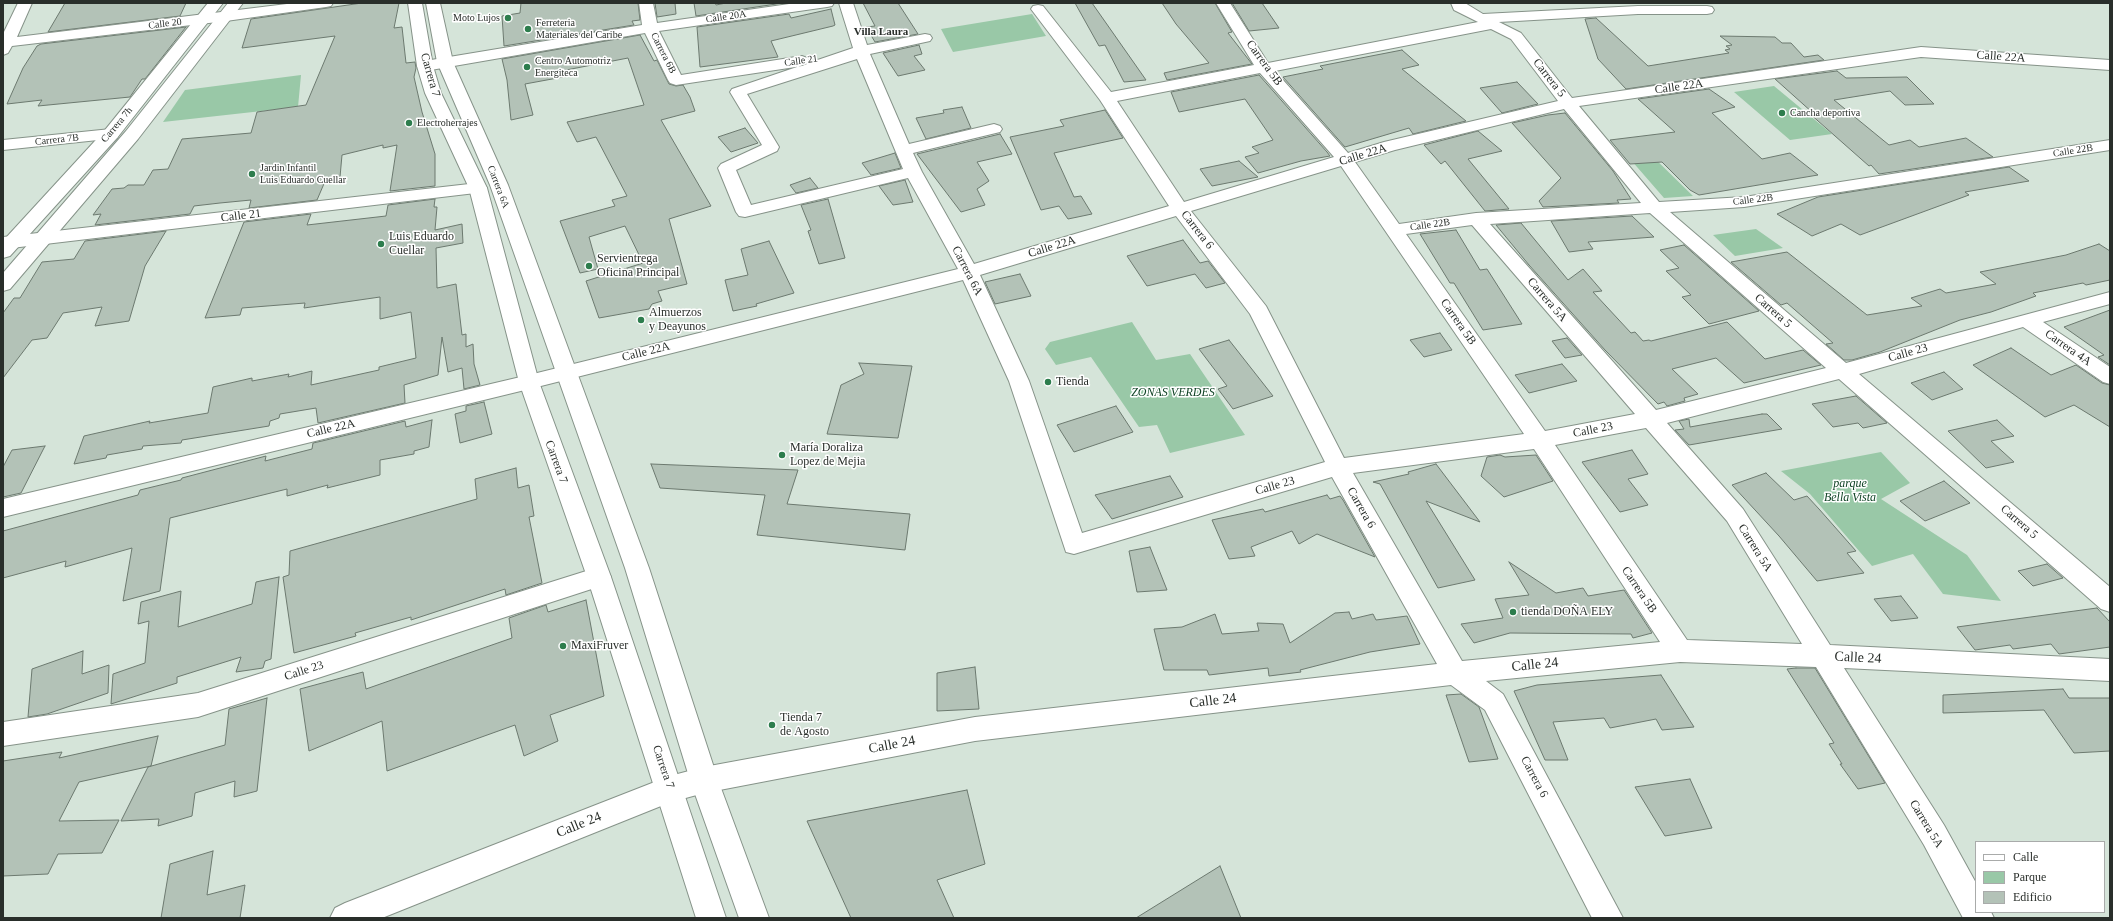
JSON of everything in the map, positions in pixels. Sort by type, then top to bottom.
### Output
[{"type":"street","points":[[4,45],[25,3]]},
{"type":"street","name":"Carrera 7h","points":[[6,246],[111,134],[204,20],[216,3]]},
{"type":"street","name":"Carrera 7h","points":[[42,239],[132,135],[236,3]]},
{"type":"street","name":"Calle 20","points":[[4,45],[326,3]]},
{"type":"street","name":"Carrera 7","points":[[415,3],[435,64],[433,93],[478,188],[529,382],[599,577],[670,788],[711,918]]},
{"type":"street","name":"Carrera 6A","points":[[433,3],[435,64],[499,185],[565,372]]},
{"type":"street","name":"Carrera 6B","points":[[646,3],[650,28],[676,80]]},
{"type":"street","name":"Calle 20A","points":[[435,64],[650,28],[826,3]]},
{"type":"street","name":"Carrera 6A","points":[[846,3],[862,52],[905,150],[913,172],[968,272],[1019,381],[1074,545]]},
{"type":"street","name":"Carrera 5B","points":[[1222,3],[1264,67],[1345,160],[1540,440],[1680,651]]},
{"type":"street","name":"Carrera 5","points":[[1458,3],[1459,7],[1516,36],[1568,103],[1654,208],[2089,582],[2110,602]]},
{"type":"street","points":[[1107,98],[1487,21],[1637,6],[1707,10]]},
{"type":"street","name":"Carrera 6","points":[[1038,9],[1107,98],[1180,208],[1259,310],[1338,467],[1455,673],[1494,702],[1608,918]]},
{"type":"street","name":"Calle 21","points":[[676,80],[862,52],[926,38]]},
{"type":"street","points":[[862,52],[738,92],[771,147],[728,168],[745,212],[913,172]]},
{"type":"street","name":"Calle 22A","points":[[3,508],[529,382],[968,272],[1390,146],[1568,103],[1921,52],[2110,65]]},
{"type":"street","points":[[905,150],[994,129]]},
{"type":"street","name":"Carrera 7B","points":[[3,145],[111,134]]},
{"type":"street","name":"Calle 22B","points":[[1394,230],[1476,219],[1744,202],[2110,145]]},
{"type":"street","name":"Calle 21","points":[[6,246],[42,239],[478,188]]},
{"type":"street","name":"Carrera 5A","points":[[1476,219],[1735,515],[1821,656],[1934,835],[1975,911]]},
{"type":"street","points":[[3,285],[42,239]]},
{"type":"street","name":"Calle 23","points":[[1074,545],[1338,467],[1540,440],[1651,419],[1843,371],[2110,298]]},
{"type":"street","name":"Carrera 4A","points":[[2026,320],[2110,377]]},
{"type":"street","points":[[565,372],[637,568],[704,780],[754,918]]},
{"type":"street","name":"Calle 23","points":[[3,734],[198,704],[599,577]]},
{"type":"street","name":"Calle 24","points":[[345,918],[670,788],[704,780],[975,729],[1455,673],[1680,651],[1821,656],[2110,670]]},
{"type":"green space","points":[[1032,14],[1046,36],[953,52],[941,29]]},
{"type":"green space","points":[[301,75],[298,107],[163,122],[185,90]]},
{"type":"green space","name":"Cancha deportiva","points":[[1774,86],[1832,134],[1790,140],[1734,92]]},
{"type":"green space","points":[[1647,151],[1693,196],[1664,198],[1624,152]]},
{"type":"green space","points":[[1756,229],[1783,248],[1735,256],[1713,235]]},
{"type":"green space","name":"ZONAS VERDES","points":[[1132,322],[1156,360],[1190,354],[1245,435],[1170,453],[1157,425],[1139,427],[1091,357],[1056,365],[1045,349],[1050,342]]},
{"type":"green space","name":"parque Bella Vista","points":[[1881,452],[1910,483],[1881,499],[1967,555],[2001,601],[1943,594],[1913,554],[1872,566],[1810,494],[1781,471]]},
{"type":"building","points":[[65,3],[186,3],[180,16],[48,32]]},
{"type":"building","points":[[362,3],[399,3],[394,28],[402,27],[406,63],[415,62],[416,68],[414,77],[422,112],[435,154],[435,186],[390,191],[397,145],[383,148],[383,145],[342,155],[340,177],[326,179],[317,200],[249,208],[251,200],[220,203],[194,206],[190,214],[95,225],[101,214],[93,215],[112,189],[124,188],[128,185],[144,185],[153,170],[168,169],[182,139],[251,133],[257,112],[306,105],[335,36],[242,48],[251,19]]},
{"type":"building","points":[[521,3],[638,3],[640,20],[632,21],[634,25],[504,46],[502,16],[520,13]]},
{"type":"building","points":[[655,3],[675,3],[676,14],[657,17]]},
{"type":"building","points":[[694,3],[715,3],[716,5],[726,3],[783,3],[696,16]]},
{"type":"building","points":[[863,3],[898,3],[918,34],[875,42],[866,27],[875,26]]},
{"type":"building","points":[[1075,3],[1092,3],[1146,80],[1124,82],[1105,45],[1099,46]]},
{"type":"building","points":[[1162,3],[1215,3],[1232,32],[1228,33],[1252,64],[1167,80],[1164,73],[1209,63],[1176,24]]},
{"type":"building","points":[[1232,3],[1262,3],[1279,28],[1249,31]]},
{"type":"building","points":[[831,9],[835,25],[771,41],[778,57],[700,67],[697,27],[789,14],[791,18]]},
{"type":"building","points":[[1596,18],[1648,66],[1729,53],[1725,50],[1730,49],[1726,46],[1732,45],[1720,36],[1775,37],[1782,43],[1791,43],[1804,57],[1818,55],[1824,60],[1626,89],[1598,59],[1585,19]]},
{"type":"building","points":[[186,27],[145,79],[142,79],[130,97],[38,106],[42,100],[7,104],[23,68],[37,46],[41,44]]},
{"type":"building","points":[[640,35],[654,61],[657,60],[669,84],[676,86],[683,85],[690,97],[695,111],[661,120],[711,206],[669,219],[687,284],[658,291],[662,301],[652,304],[649,309],[599,318],[586,281],[643,263],[625,226],[589,237],[598,269],[580,273],[560,221],[615,206],[612,200],[627,196],[596,137],[577,142],[567,122],[644,105],[628,58],[561,71],[563,77],[525,84],[533,115],[511,120],[507,80],[502,59]]},
{"type":"building","points":[[919,45],[922,54],[914,56],[925,70],[898,76],[883,53]]},
{"type":"building","points":[[1402,50],[1419,65],[1402,69],[1466,121],[1413,134],[1409,128],[1345,147],[1283,77],[1323,69],[1320,66]]},
{"type":"building","points":[[1837,71],[1846,78],[1907,77],[1934,104],[1905,105],[1890,91],[1834,100],[1889,145],[1910,140],[1919,147],[1966,138],[1993,157],[1879,174],[1871,165],[1869,166],[1809,113],[1813,113],[1775,79]]},
{"type":"building","points":[[1259,75],[1330,156],[1301,161],[1258,173],[1245,157],[1259,153],[1252,147],[1273,140],[1245,99],[1179,112],[1171,92]]},
{"type":"building","points":[[1517,82],[1538,104],[1502,113],[1480,88]]},
{"type":"building","points":[[1709,89],[1735,107],[1712,113],[1762,159],[1790,153],[1818,175],[1699,195],[1690,190],[1662,162],[1630,164],[1610,140],[1675,132],[1638,99]]},
{"type":"building","points":[[962,107],[971,128],[926,139],[916,118],[944,113],[943,110]]},
{"type":"building","points":[[1105,110],[1123,138],[1054,153],[1074,197],[1081,196],[1092,214],[1068,219],[1059,206],[1041,210],[1010,137],[1064,126],[1060,120]]},
{"type":"building","points":[[1565,113],[1613,171],[1631,199],[1617,200],[1619,203],[1543,207],[1539,201],[1561,178],[1512,123]]},
{"type":"building","points":[[745,128],[758,143],[731,152],[718,137]]},
{"type":"building","points":[[1478,131],[1502,151],[1468,159],[1509,209],[1485,211],[1445,161],[1441,164],[1424,145]]},
{"type":"building","points":[[1000,134],[1012,154],[977,162],[989,181],[977,189],[985,205],[961,212],[917,154]]},
{"type":"building","points":[[895,153],[901,168],[871,175],[862,163]]},
{"type":"building","points":[[1239,161],[1258,177],[1212,186],[1200,169]]},
{"type":"building","points":[[2009,167],[2029,181],[1965,192],[1969,195],[1860,235],[1841,224],[1812,236],[1777,214],[1818,197]]},
{"type":"building","points":[[810,178],[818,188],[796,193],[790,185]]},
{"type":"building","points":[[905,180],[913,202],[893,205],[879,186]]},
{"type":"building","points":[[435,199],[434,207],[437,207],[435,230],[462,224],[463,243],[436,248],[437,288],[456,284],[462,335],[466,334],[466,347],[473,344],[474,364],[480,385],[464,389],[462,368],[448,372],[442,337],[438,375],[404,385],[405,403],[318,423],[316,408],[280,414],[279,418],[270,421],[269,426],[182,440],[181,443],[143,446],[142,449],[107,455],[106,458],[74,464],[84,436],[150,421],[149,423],[208,413],[213,387],[252,378],[252,381],[289,374],[288,377],[312,371],[311,385],[379,370],[379,367],[416,358],[411,312],[380,319],[380,297],[304,308],[305,303],[242,308],[240,315],[205,318],[244,222],[311,214],[307,225],[386,216],[388,205]]},
{"type":"building","points":[[828,199],[845,258],[819,264],[808,231],[811,230],[801,205]]},
{"type":"building","points":[[1632,216],[1654,237],[1588,242],[1593,249],[1569,252],[1551,221]]},
{"type":"building","points":[[1521,223],[1568,280],[1583,269],[1602,291],[1593,292],[1631,333],[1635,332],[1643,341],[1651,341],[1727,322],[1765,359],[1803,350],[1821,365],[1744,383],[1716,358],[1672,369],[1698,394],[1684,398],[1685,401],[1667,406],[1664,402],[1658,404],[1605,350],[1529,265],[1496,225]]},
{"type":"building","points":[[1456,230],[1480,270],[1487,269],[1522,324],[1483,330],[1454,283],[1450,283],[1420,234]]},
{"type":"building","points":[[166,231],[145,266],[129,321],[95,326],[102,307],[63,313],[47,338],[32,340],[3,378],[3,313],[14,298],[20,298],[42,262],[74,259],[85,241]]},
{"type":"building","points":[[1183,240],[1200,263],[1208,261],[1225,283],[1206,288],[1195,274],[1147,286],[1127,256]]},
{"type":"building","points":[[769,241],[794,293],[756,304],[757,306],[733,311],[725,280],[748,275],[741,249]]},
{"type":"building","points":[[2099,244],[2110,251],[2110,280],[2086,285],[2083,283],[2033,293],[2036,296],[1991,312],[1960,320],[1880,352],[1852,360],[1844,360],[1826,344],[1833,343],[1787,303],[1781,305],[1731,262],[1787,252],[1867,315],[1922,306],[1911,298],[1940,289],[1946,293],[1996,284],[1980,272],[2066,255]]},
{"type":"building","points":[[1684,245],[1759,311],[1709,324],[1682,297],[1691,295],[1666,271],[1679,268],[1660,250]]},
{"type":"building","points":[[1020,274],[1031,296],[995,304],[985,282]]},
{"type":"building","points":[[2110,310],[2110,365],[2098,357],[2104,355],[2064,327]]},
{"type":"building","points":[[1440,333],[1452,350],[1424,357],[1410,340]]},
{"type":"building","points":[[1567,338],[1582,355],[1565,358],[1552,341]]},
{"type":"building","points":[[1229,340],[1273,396],[1233,409],[1218,389],[1227,386],[1199,349]]},
{"type":"building","points":[[2011,348],[2051,375],[2076,365],[2102,383],[2110,385],[2110,427],[2074,405],[2045,417],[1973,365]]},
{"type":"building","points":[[859,363],[912,366],[898,438],[827,434],[841,385],[864,374]]},
{"type":"building","points":[[1562,364],[1577,381],[1529,393],[1515,375]]},
{"type":"building","points":[[1944,372],[1963,389],[1932,400],[1911,383]]},
{"type":"building","points":[[1856,396],[1887,423],[1863,428],[1858,423],[1833,427],[1812,404]]},
{"type":"building","points":[[484,402],[492,434],[460,443],[455,414],[466,411],[466,406]]},
{"type":"building","points":[[1116,406],[1133,432],[1074,452],[1057,425]]},
{"type":"building","points":[[1767,414],[1782,429],[1689,445],[1675,430],[1684,429],[1679,421],[1689,419],[1690,427]]},
{"type":"building","points":[[432,420],[429,447],[414,451],[414,454],[380,460],[380,475],[327,488],[328,485],[287,496],[287,489],[170,518],[160,591],[123,601],[132,548],[65,567],[66,561],[3,578],[3,531],[138,495],[140,490],[181,480],[182,478],[266,456],[265,461],[312,449],[313,443],[405,421],[406,427]]},
{"type":"building","points":[[1997,420],[2014,436],[1991,441],[2014,462],[1986,468],[1948,431]]},
{"type":"building","points":[[45,446],[21,493],[3,497],[3,467],[12,450]]},
{"type":"building","points":[[1632,450],[1648,474],[1628,479],[1648,505],[1620,512],[1582,462]]},
{"type":"building","points":[[1500,455],[1505,457],[1536,455],[1553,481],[1504,497],[1481,476],[1487,457]]},
{"type":"building","points":[[651,464],[798,470],[787,504],[910,514],[905,550],[757,535],[765,495],[660,488]]},
{"type":"building","points":[[1436,464],[1480,522],[1426,501],[1475,580],[1438,588],[1380,484],[1373,482],[1409,474],[1408,472]]},
{"type":"building","points":[[516,468],[518,488],[529,485],[534,516],[529,517],[542,583],[506,595],[505,589],[411,620],[411,617],[355,633],[356,636],[294,653],[283,577],[289,575],[290,551],[477,499],[475,479]]},
{"type":"building","points":[[1766,473],[1794,500],[1807,496],[1856,551],[1847,553],[1864,573],[1817,581],[1779,536],[1732,485]]},
{"type":"building","points":[[1170,476],[1183,497],[1112,519],[1095,495]]},
{"type":"building","points":[[1944,481],[1970,503],[1925,521],[1900,501]]},
{"type":"building","points":[[1327,495],[1330,499],[1340,496],[1375,557],[1317,534],[1299,544],[1292,531],[1251,547],[1255,556],[1229,559],[1212,520],[1263,509],[1265,512]]},
{"type":"building","points":[[1150,547],[1167,590],[1137,592],[1129,551]]},
{"type":"building","points":[[1509,562],[1556,593],[1583,588],[1588,596],[1624,590],[1652,633],[1633,638],[1631,634],[1510,633],[1474,643],[1461,624],[1503,618],[1495,599],[1529,595]]},
{"type":"building","points":[[2047,564],[2063,578],[2033,586],[2018,571]]},
{"type":"building","points":[[279,577],[271,659],[265,661],[263,668],[236,672],[241,657],[177,677],[177,683],[111,704],[113,674],[145,663],[149,621],[138,624],[141,602],[181,591],[178,627],[252,604],[256,582]]},
{"type":"building","points":[[1901,596],[1918,618],[1891,621],[1874,599]]},
{"type":"building","points":[[586,600],[604,696],[550,715],[558,741],[524,756],[515,725],[387,771],[382,721],[309,751],[300,689],[363,672],[366,689],[512,638],[509,618],[546,605],[548,612]]},
{"type":"building","points":[[2097,608],[2110,622],[2110,647],[2059,654],[2051,644],[2013,649],[2010,645],[1975,650],[1957,627]]},
{"type":"building","points":[[1349,612],[1352,619],[1373,614],[1376,620],[1407,616],[1420,644],[1370,652],[1300,670],[1301,672],[1269,676],[1268,668],[1209,675],[1207,670],[1164,670],[1154,629],[1182,627],[1215,614],[1222,634],[1259,631],[1257,623],[1283,624],[1290,643],[1335,613]]},
{"type":"building","points":[[83,651],[82,674],[109,665],[108,693],[47,714],[28,717],[32,669]]},
{"type":"building","points":[[975,667],[979,709],[937,711],[937,673]]},
{"type":"building","points":[[1815,668],[1885,783],[1858,789],[1840,764],[1842,764],[1829,744],[1834,743],[1787,669]]},
{"type":"building","points":[[1661,675],[1694,727],[1662,730],[1656,719],[1610,728],[1604,718],[1553,722],[1568,760],[1545,760],[1514,691],[1537,685]]},
{"type":"building","points":[[2063,689],[2069,698],[2110,698],[2110,751],[2074,753],[2044,710],[1943,713],[1943,695]]},
{"type":"building","points":[[1461,694],[1479,707],[1498,759],[1469,762],[1446,695]]},
{"type":"building","points":[[267,698],[257,791],[234,797],[235,781],[195,793],[192,816],[158,826],[159,819],[121,821],[148,767],[225,745],[229,709]]},
{"type":"building","points":[[158,736],[151,766],[79,782],[59,821],[119,820],[102,853],[58,854],[48,874],[3,876],[3,761],[62,752],[59,758]]},
{"type":"building","points":[[1690,779],[1712,828],[1665,836],[1635,787]]},
{"type":"building","points":[[967,790],[985,864],[937,880],[954,918],[851,918],[807,821]]},
{"type":"building","points":[[213,851],[207,895],[245,885],[240,918],[161,918],[170,864]]},
{"type":"building","points":[[1220,866],[1241,918],[1136,918]]},
{"type":"place","name":"Moto Lujos","points":[[508,18]]},
{"type":"place","name":"Ferreteria Materiales del Caribe","points":[[528,29]]},
{"type":"place","name":"Centro Automotriz Energiteca","points":[[527,67]]},
{"type":"place","name":"Cancha deportiva","points":[[1782,113]]},
{"type":"place","name":"Electroherrajes","points":[[409,123]]},
{"type":"place","name":"Jardin Infantil Luis Eduardo Cuellar","points":[[252,174]]},
{"type":"place","name":"Luis Eduardo Cuellar","points":[[381,244]]},
{"type":"place","name":"Servientrega Oficina Principal","points":[[589,266]]},
{"type":"place","name":"Almuerzos y Deayunos","points":[[641,320]]},
{"type":"place","name":"Tienda","points":[[1048,382]]},
{"type":"place","name":"María Doraliza Lopez de Mejia","points":[[782,455]]},
{"type":"place","name":"tienda DOÑA ELY","points":[[1513,612]]},
{"type":"place","name":"MaxiFruver","points":[[563,646]]},
{"type":"place","name":"Tienda 7 de Agosto","points":[[772,725]]},
{"type":"district","name":"Villa Laura","points":[[881,32]]}]
